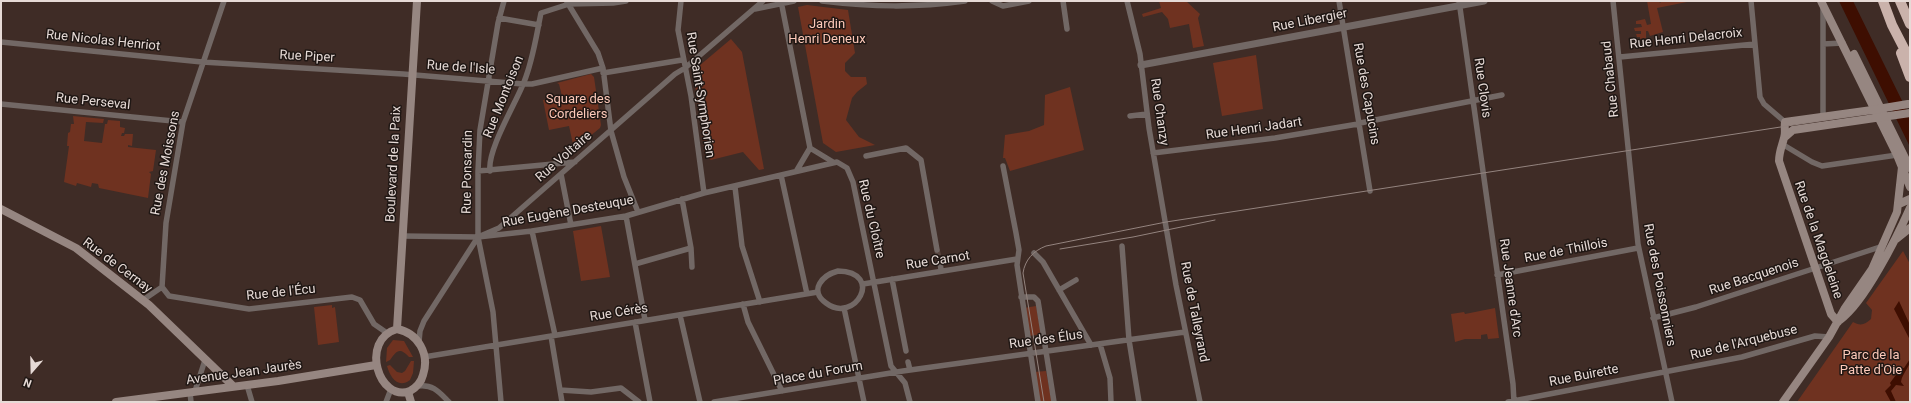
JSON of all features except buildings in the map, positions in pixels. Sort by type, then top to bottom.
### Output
[{"type":"highway","points":[[1883,1],[1910,77]]},
{"type":"highway","points":[[1900,1],[1910,24]]},
{"type":"highway","points":[[1892,25],[1910,60]]},
{"type":"main road","name":"Boulevard de la Paix","points":[[397,329],[411,75],[417,1]]},
{"type":"main road","points":[[1783,402],[1838,322],[1845,308],[1872,268],[1883,246],[1899,204],[1906,168],[1897,155],[1823,2]]},
{"type":"main road","points":[[1823,2],[1862,68],[1906,168],[1910,187]]},
{"type":"main road","points":[[1783,140],[1793,130],[1873,114],[1910,104]]},
{"type":"main road","points":[[1783,140],[1783,128],[1785,122],[1873,114],[1910,113]]},
{"type":"main road","name":"Rue de la Magdeleine","points":[[1783,140],[1779,155],[1780,163],[1831,314],[1838,322]]},
{"type":"main road","points":[[1899,204],[1910,199]]},
{"type":"main road","points":[[1838,322],[1848,315],[1886,255],[1910,208]]},
{"type":"main road","name":"Rue de Cernay","points":[[1,209],[76,248],[143,300],[233,386]]},
{"type":"main road","points":[[1894,241],[1910,228]]},
{"type":"main road","points":[[397,329],[408,332],[419,342],[424,357],[424,372],[418,386],[408,392],[395,392],[391,389],[378,374],[376,365],[378,346],[382,338],[387,333],[397,329]]},
{"type":"main road","name":"Avenue Jean Jaurès","points":[[116,402],[247,385],[376,365]]},
{"type":"main road","points":[[408,392],[411,402]]},
{"type":"street","name":"Rue des Moissons","points":[[162,287],[166,223],[183,122],[202,62],[224,1]]},
{"type":"street","name":"Rue Ponsardin","points":[[501,402],[493,312],[478,237],[478,171],[480,130],[487,82],[499,18],[504,1]]},
{"type":"street","points":[[568,2],[613,3],[626,1]]},
{"type":"street","name":"Rue Saint-Symphorien","points":[[681,1],[678,22],[682,60],[691,96],[704,193]]},
{"type":"street","name":"Rue Voltaire","points":[[478,237],[499,228],[675,74],[685,68],[762,1]]},
{"type":"street","name":"Rue Voltaire","points":[[753,9],[781,2],[794,1]]},
{"type":"street","points":[[822,1],[873,7],[895,4],[938,5],[965,1]]},
{"type":"street","points":[[992,1],[1003,6],[1028,1]]},
{"type":"street","points":[[1063,1],[1067,29]]},
{"type":"street","name":"Rue Chanzy","points":[[1127,1],[1141,65],[1153,153],[1167,226]]},
{"type":"street","name":"Rue des Capucins","points":[[1339,1],[1370,191]]},
{"type":"street","name":"Rue Libergier","points":[[1141,65],[1343,27],[1459,3],[1484,1]]},
{"type":"street","name":"Rue Chabaud","points":[[1613,1],[1629,154]]},
{"type":"street","points":[[1750,1],[1760,92],[1764,104],[1785,122]]},
{"type":"street","points":[[568,2],[596,49],[603,71],[611,131],[624,177],[638,212]]},
{"type":"street","name":"Rue Montoison","points":[[490,171],[489,165],[500,135],[510,109],[523,84],[533,56],[541,14],[568,2]]},
{"type":"street","points":[[781,2],[810,148],[797,170]]},
{"type":"street","points":[[1823,2],[1823,118]]},
{"type":"street","name":"Rue Clovis","points":[[1459,3],[1483,177]]},
{"type":"street","points":[[499,18],[538,25]]},
{"type":"street","name":"Rue Nicolas Henriot","points":[[1,42],[202,62]]},
{"type":"street","points":[[1823,44],[1843,43]]},
{"type":"street","name":"Rue Henri Delacroix","points":[[1620,57],[1755,44]]},
{"type":"street","name":"Rue de l'Isle","points":[[411,75],[487,82],[532,84],[603,71],[682,60]]},
{"type":"street","name":"Rue Piper","points":[[202,62],[411,75]]},
{"type":"street","name":"Rue Henri Jadart","points":[[1153,153],[1274,138],[1473,102],[1502,95]]},
{"type":"street","name":"Rue Perseval","points":[[1,104],[183,122]]},
{"type":"street","points":[[1130,116],[1148,114]]},
{"type":"street","points":[[1783,140],[1812,162],[1822,166],[1897,155]]},
{"type":"street","points":[[810,148],[833,162]]},
{"type":"street","points":[[866,156],[906,148],[921,160],[937,248]]},
{"type":"street","name":"Rue des Poissonniers","points":[[1629,154],[1638,248],[1672,402]]},
{"type":"street","points":[[478,171],[576,162]]},
{"type":"street","name":"Rue Eugène Desteuque","points":[[402,236],[478,237],[513,234],[626,216],[704,193],[735,187],[833,162]]},
{"type":"street","name":"Rue du Cloître","points":[[833,162],[841,163],[847,168],[853,182],[891,366],[897,372]]},
{"type":"street","points":[[1003,166],[1018,248],[1017,259],[1021,297],[1038,402]]},
{"type":"street","points":[[561,174],[571,225]]},
{"type":"street","points":[[781,175],[807,294]]},
{"type":"street","name":"Rue Jeanne d'Arc","points":[[1483,177],[1513,384],[1512,402]]},
{"type":"street","points":[[735,187],[742,246],[760,302]]},
{"type":"street","points":[[682,199],[691,248],[692,267]]},
{"type":"street","points":[[626,216],[645,320]]},
{"type":"street","points":[[505,223],[506,230],[513,234]]},
{"type":"street","name":"Rue de Talleyrand","points":[[1167,226],[1185,332],[1200,402]]},
{"type":"street","points":[[532,231],[553,335],[562,402]]},
{"type":"street","points":[[419,342],[420,331],[424,321],[478,237]]},
{"type":"street","points":[[1122,246],[1129,340],[1139,402]]},
{"type":"street","name":"Rue Bacquenois","points":[[1653,318],[1696,307],[1883,246]]},
{"type":"street","points":[[635,264],[691,248]]},
{"type":"street","name":"Rue de Thillois","points":[[1497,275],[1638,248]]},
{"type":"street","points":[[1034,253],[1040,258],[1091,345]]},
{"type":"street","name":"Rue Carnot","points":[[863,284],[941,270],[1017,259]]},
{"type":"street","points":[[940,262],[941,270]]},
{"type":"street","points":[[838,271],[847,271],[855,274],[860,278],[863,284],[861,296],[856,302],[844,308],[830,306],[820,298],[818,292],[819,284],[823,278],[828,274],[838,271]]},
{"type":"street","points":[[892,279],[906,351]]},
{"type":"street","points":[[1059,290],[1076,280]]},
{"type":"street","points":[[143,300],[162,287]]},
{"type":"street","name":"Rue de l'Écu","points":[[162,287],[169,296],[249,309],[352,297],[360,300],[374,324],[387,333]]},
{"type":"street","name":"Rue Cérès","points":[[424,357],[818,292]]},
{"type":"street","points":[[1021,297],[1034,297],[1038,301],[1054,402]]},
{"type":"street","points":[[743,304],[748,322],[782,391]]},
{"type":"street","points":[[844,308],[864,402]]},
{"type":"street","points":[[680,315],[700,402]]},
{"type":"street","points":[[635,322],[650,402]]},
{"type":"street","name":"Rue des Élus","points":[[910,370],[1185,332]]},
{"type":"street","name":"Rue de l'Arquebuse","points":[[1665,372],[1742,358],[1815,336],[1828,337]]},
{"type":"street","points":[[1100,344],[1110,378],[1112,402]]},
{"type":"street","points":[[191,402],[193,392],[205,360]]},
{"type":"street","points":[[908,362],[910,370]]},
{"type":"street","name":"Place du Forum","points":[[714,402],[748,400],[782,391],[910,370]]},
{"type":"street","points":[[897,372],[905,383],[910,402]]},
{"type":"street","name":"Rue Buirette","points":[[1512,402],[1665,372]]},
{"type":"street","points":[[247,385],[252,402]]},
{"type":"street","points":[[418,386],[426,385],[433,387],[449,402]]},
{"type":"street","points":[[560,390],[591,392],[621,388],[639,402]]},
{"type":"street","points":[[386,402],[391,389]]},
{"type":"green space","points":[[1159,1],[1186,1],[1200,14],[1198,18],[1204,46],[1193,48],[1189,24],[1170,28],[1168,19],[1162,12],[1143,17],[1142,14],[1161,8]]},
{"type":"green space","points":[[1647,1],[1659,1],[1660,3],[1662,1],[1692,1],[1657,8],[1663,32],[1650,36],[1648,31],[1646,31],[1646,38],[1640,39],[1640,37],[1637,37],[1636,34],[1641,34],[1641,31],[1635,31],[1634,28],[1642,27],[1641,24],[1636,24],[1636,21],[1645,19],[1647,25],[1651,24]]},
{"type":"green space","name":"Jardin Henri Deneux","points":[[807,5],[848,10],[855,53],[845,63],[845,71],[851,77],[866,77],[867,84],[852,98],[846,120],[859,137],[875,145],[836,152],[823,143],[798,7]]},
{"type":"green space","points":[[731,39],[742,52],[764,169],[759,170],[743,152],[711,160],[705,156],[693,71]]},
{"type":"green space","points":[[1256,55],[1263,109],[1222,116],[1213,63]]},
{"type":"green space","name":"Square des Cordeliers","points":[[591,74],[594,77],[601,125],[600,128],[574,149],[569,126],[549,130],[543,100],[562,96],[559,84],[557,83]]},
{"type":"green space","points":[[1070,87],[1084,150],[1010,171],[1005,158],[1003,158],[1005,135],[1029,131],[1044,125],[1045,95]]},
{"type":"green space","points":[[73,116],[104,119],[103,123],[86,122],[84,141],[102,143],[105,124],[107,124],[108,120],[120,121],[120,127],[125,128],[124,133],[122,133],[121,136],[124,136],[125,134],[133,134],[132,146],[128,145],[128,147],[156,150],[153,171],[149,172],[151,174],[148,198],[99,188],[98,184],[92,183],[91,187],[77,183],[76,186],[64,182],[69,146],[67,146],[68,133],[70,132],[71,124],[74,124]]},
{"type":"green space","points":[[601,226],[610,277],[581,281],[573,231]]},
{"type":"green space","name":"Parc de la Patte d'Oie","points":[[1903,251],[1910,264],[1910,402],[1797,402],[1853,322],[1862,324],[1867,323],[1871,319],[1872,310],[1866,303]]},
{"type":"green space","points":[[332,305],[332,308],[335,307],[339,342],[318,345],[314,307]]},
{"type":"green space","points":[[1036,306],[1041,334],[1029,336],[1024,308]]},
{"type":"green space","points":[[1495,308],[1499,338],[1488,339],[1487,334],[1481,335],[1481,339],[1465,339],[1455,342],[1451,314],[1464,312],[1465,314]]},
{"type":"green space","points":[[393,340],[404,341],[413,357],[409,357],[403,352],[398,351],[390,360],[386,362],[387,348]]},
{"type":"green space","points":[[411,361],[414,361],[413,373],[410,380],[402,383],[392,378],[387,366],[390,365],[397,372],[402,373]]},
{"type":"green space","points":[[1046,371],[1052,402],[1039,402],[1034,372]]},
{"type":"shaded area","points":[[1839,1],[1853,1],[1910,117],[1910,147]]},
{"type":"shaded area","points":[[1899,301],[1910,325],[1910,340],[1894,309]]},
{"type":"shaded area","points":[[1910,359],[1909,365],[1901,382],[1904,386],[1896,385],[1891,391],[1896,402],[1891,402],[1885,391],[1891,385],[1890,383],[1901,368],[1904,368]]},
{"type":"tunnel","points":[[937,250],[940,262]]},
{"type":"tram line","points":[[1044,402],[1023,273],[1030,256],[1037,250],[1046,246],[1166,222],[1910,107]]},
{"type":"tram line","points":[[1060,249],[1133,237],[1215,220]]}]
